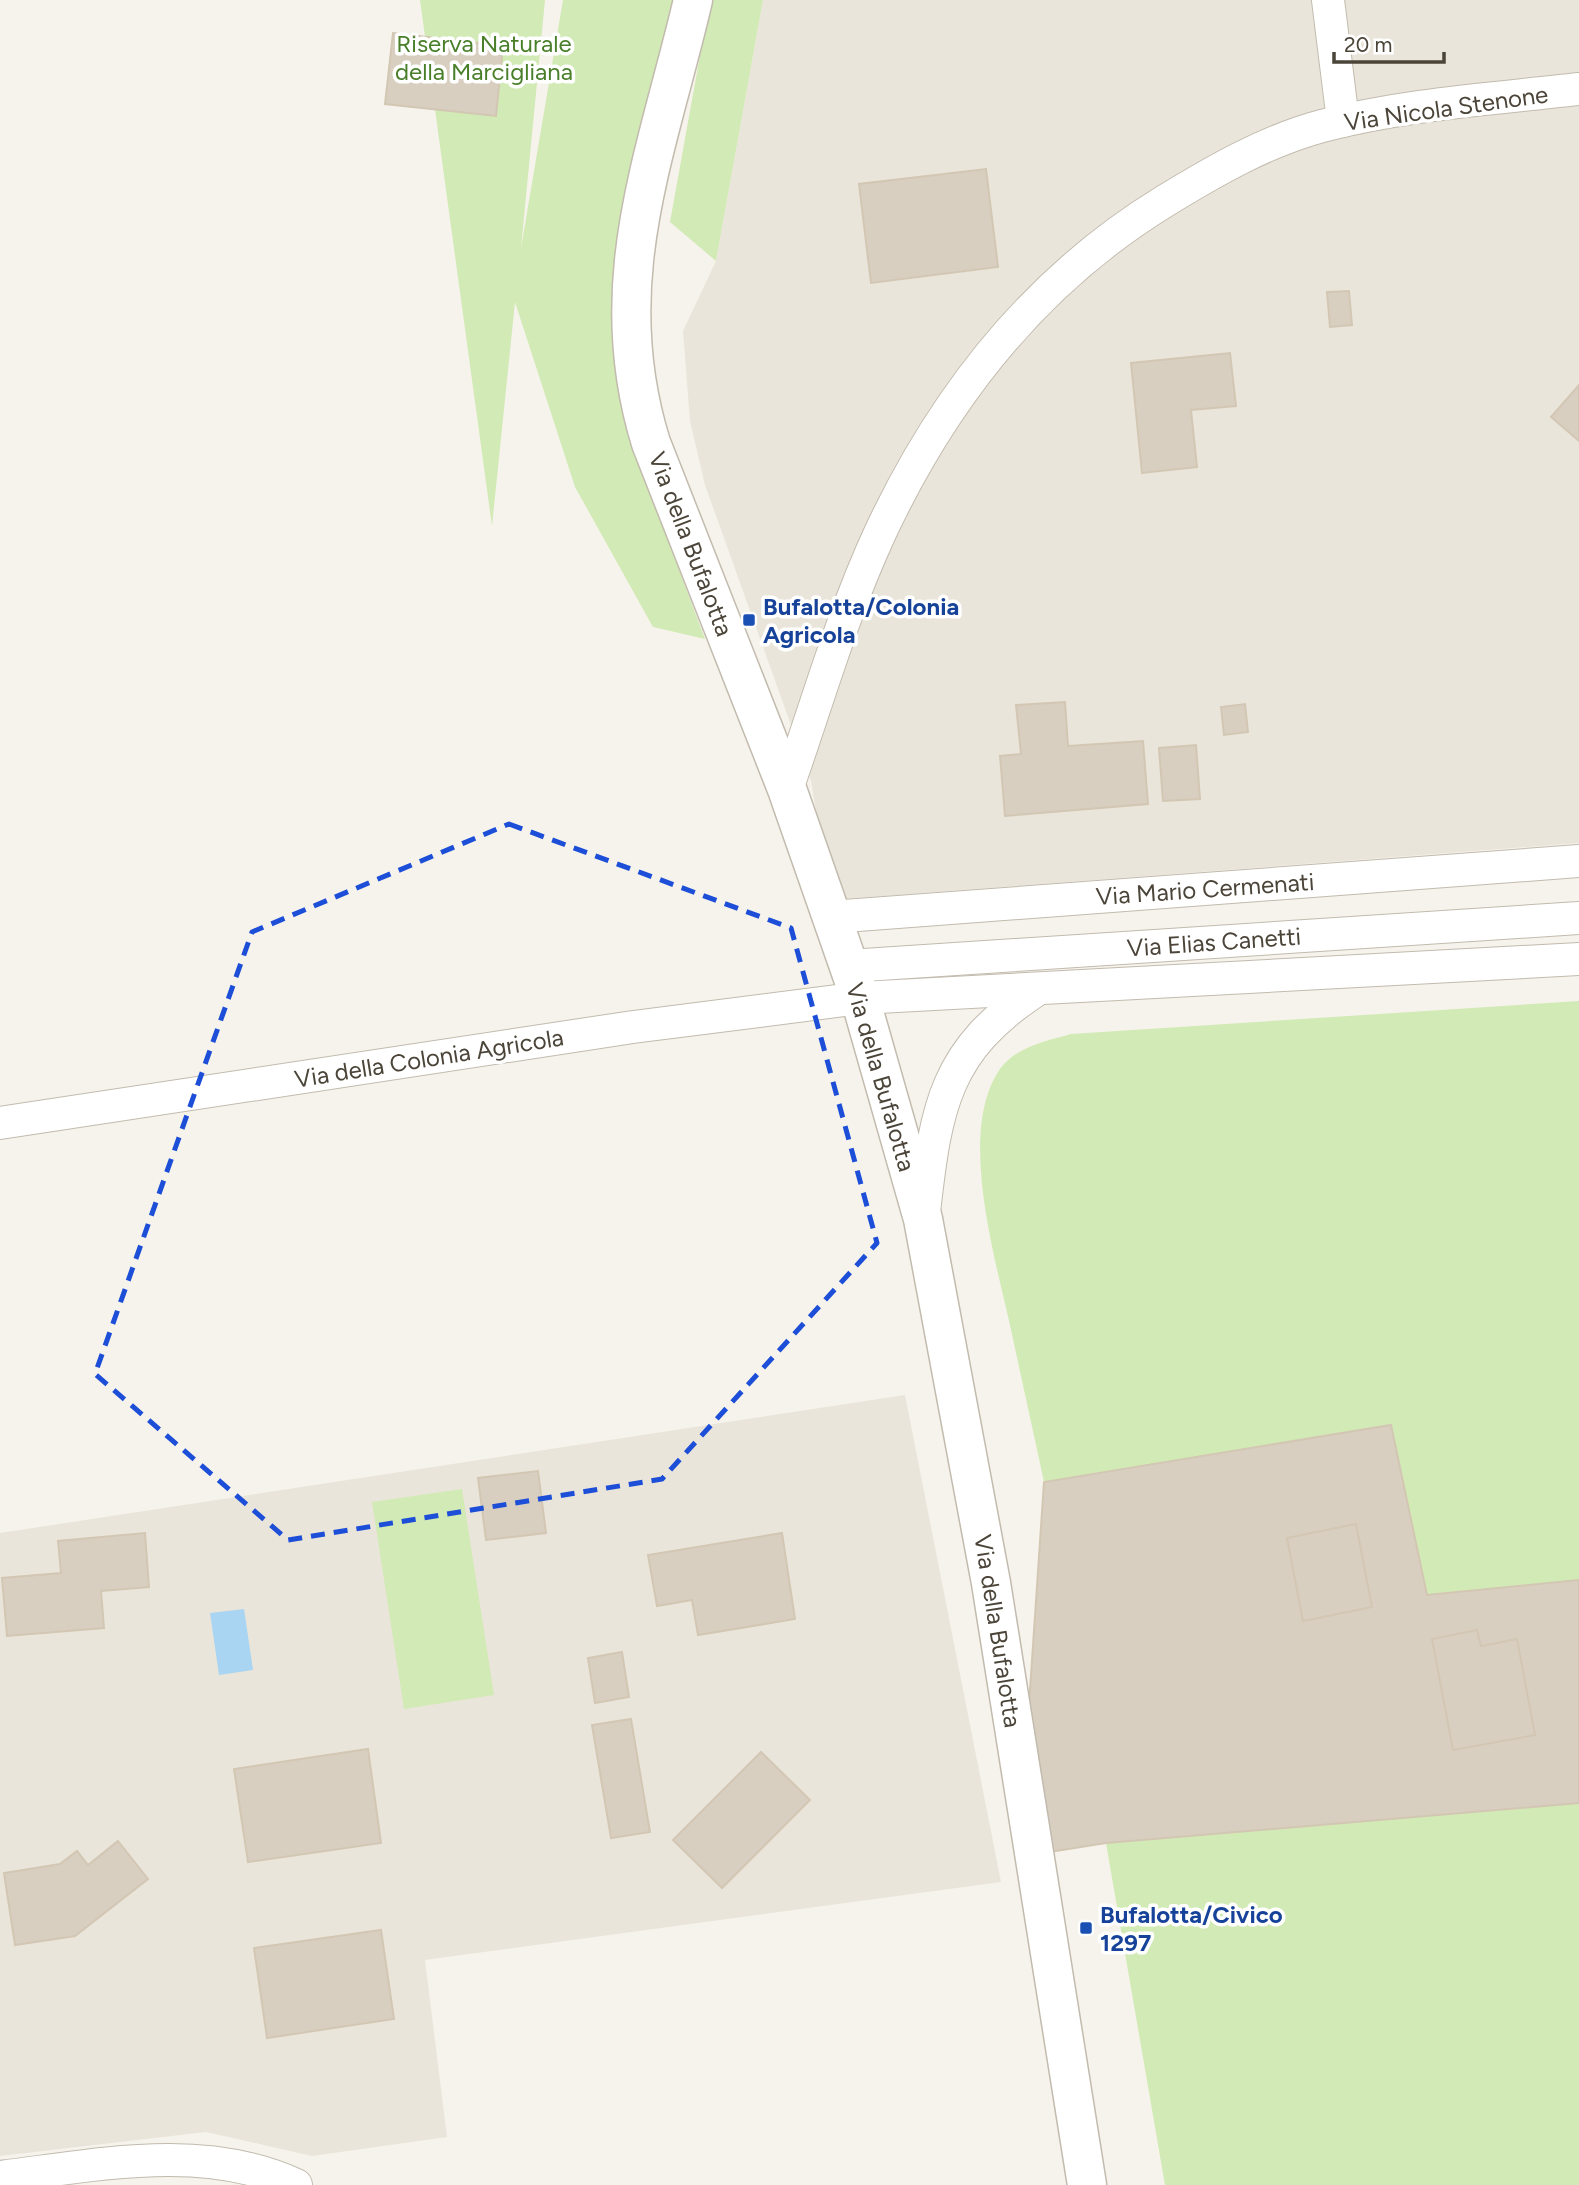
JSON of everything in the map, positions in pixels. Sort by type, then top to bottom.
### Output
[{"type":"street","name":"Via della Bufalotta","points":[[692,0],[640,210],[631,282],[632,366],[651,443],[787,789],[854,982],[923,1219],[991,1583],[1087,2185]]},
{"type":"street","points":[[1328,0],[1343,121]]},
{"type":"street","name":"Via Nicola Stenone","points":[[787,789],[879,535],[937,427],[1002,339],[1087,254],[1156,207],[1252,153],[1297,134],[1343,121],[1395,111],[1579,89]]},
{"type":"street","name":"Via Mario Cermenati","points":[[831,917],[1579,861]]},
{"type":"street","name":"Via Elias Canetti","points":[[854,982],[1474,925],[1579,918]]},
{"type":"street","points":[[1474,925],[1478,964]]},
{"type":"street","name":"Via Elias Canetti","points":[[854,982],[1039,988],[1579,959]]},
{"type":"street","name":"Via della Colonia Agricola","points":[[0,1123],[634,1027],[854,982]]},
{"type":"street","points":[[923,1219],[939,1111],[950,1079],[962,1057],[980,1035],[1039,988]]},
{"type":"street","points":[[0,2177],[115,2162],[175,2160],[232,2164],[296,2185]]},
{"type":"highlighted area","points":[[509,824],[791,928],[877,1243],[662,1479],[288,1540],[95,1374],[252,932]]},
{"type":"shaded area","points":[[763,0],[1579,0],[1579,843],[846,899],[817,817],[811,781],[705,485],[690,421],[683,331],[716,261]]},
{"type":"shaded area","points":[[905,1395],[1001,1882],[425,1960],[447,2137],[312,2156],[206,2132],[0,2156],[0,1533]]},
{"type":"green space","name":"Riserva Naturale della Marcigliana","points":[[420,0],[545,0],[521,248],[563,0],[675,0],[614,266],[614,317],[651,495],[705,639],[653,627],[575,487],[515,302],[492,526]]},
{"type":"green space","points":[[710,0],[763,0],[716,261],[670,222]]},
{"type":"green space","points":[[1579,1001],[1579,1580],[1427,1595],[1044,1482],[983,1195],[981,1126],[987,1095],[1007,1061],[1032,1046],[1071,1034]]},
{"type":"green space","points":[[462,1489],[494,1695],[404,1709],[372,1502]]},
{"type":"green space","points":[[1579,1803],[1579,2185],[1165,2185],[1106,1843]]},
{"type":"water","points":[[244,1609],[253,1670],[219,1675],[210,1613]]},
{"type":"building","points":[[393,33],[503,46],[496,116],[385,104]]},
{"type":"building","points":[[986,169],[998,267],[871,283],[859,184]]},
{"type":"building","points":[[1349,291],[1352,325],[1330,327],[1327,292]]},
{"type":"building","points":[[1230,353],[1236,406],[1191,410],[1197,467],[1142,473],[1131,363]]},
{"type":"building","points":[[1579,385],[1579,441],[1551,417]]},
{"type":"building","points":[[1065,702],[1068,746],[1143,741],[1148,804],[1005,816],[1000,756],[1021,754],[1016,705]]},
{"type":"building","points":[[1245,704],[1248,732],[1224,735],[1221,707]]},
{"type":"building","points":[[1196,745],[1200,799],[1163,801],[1159,748]]},
{"type":"building","points":[[1391,1425],[1427,1595],[1579,1580],[1579,1803],[1106,1843],[1049,1852],[1028,1720],[1044,1482]]},
{"type":"building","points":[[538,1471],[546,1533],[486,1540],[478,1478]]},
{"type":"building","points":[[1356,1524],[1372,1607],[1303,1621],[1287,1538]]},
{"type":"building","points":[[145,1533],[149,1587],[101,1591],[104,1628],[7,1636],[2,1578],[61,1573],[58,1541]]},
{"type":"building","points":[[782,1533],[795,1619],[698,1635],[692,1600],[657,1606],[648,1555]]},
{"type":"building","points":[[1477,1630],[1481,1646],[1517,1639],[1535,1735],[1453,1750],[1432,1639]]},
{"type":"building","points":[[622,1652],[629,1697],[595,1703],[588,1658]]},
{"type":"building","points":[[631,1719],[650,1832],[611,1838],[592,1725]]},
{"type":"building","points":[[368,1749],[381,1843],[248,1862],[234,1769]]},
{"type":"building","points":[[761,1752],[810,1800],[722,1888],[673,1840]]},
{"type":"building","points":[[118,1841],[148,1879],[75,1936],[15,1945],[4,1873],[60,1864],[77,1851],[88,1865]]},
{"type":"building","points":[[381,1930],[394,2019],[267,2038],[254,1948]]},
{"type":"place","name":"Bufalotta/Colonia Agricola","points":[[749,620]]},
{"type":"place","name":"Bufalotta/Civico 1297","points":[[1086,1928]]}]
